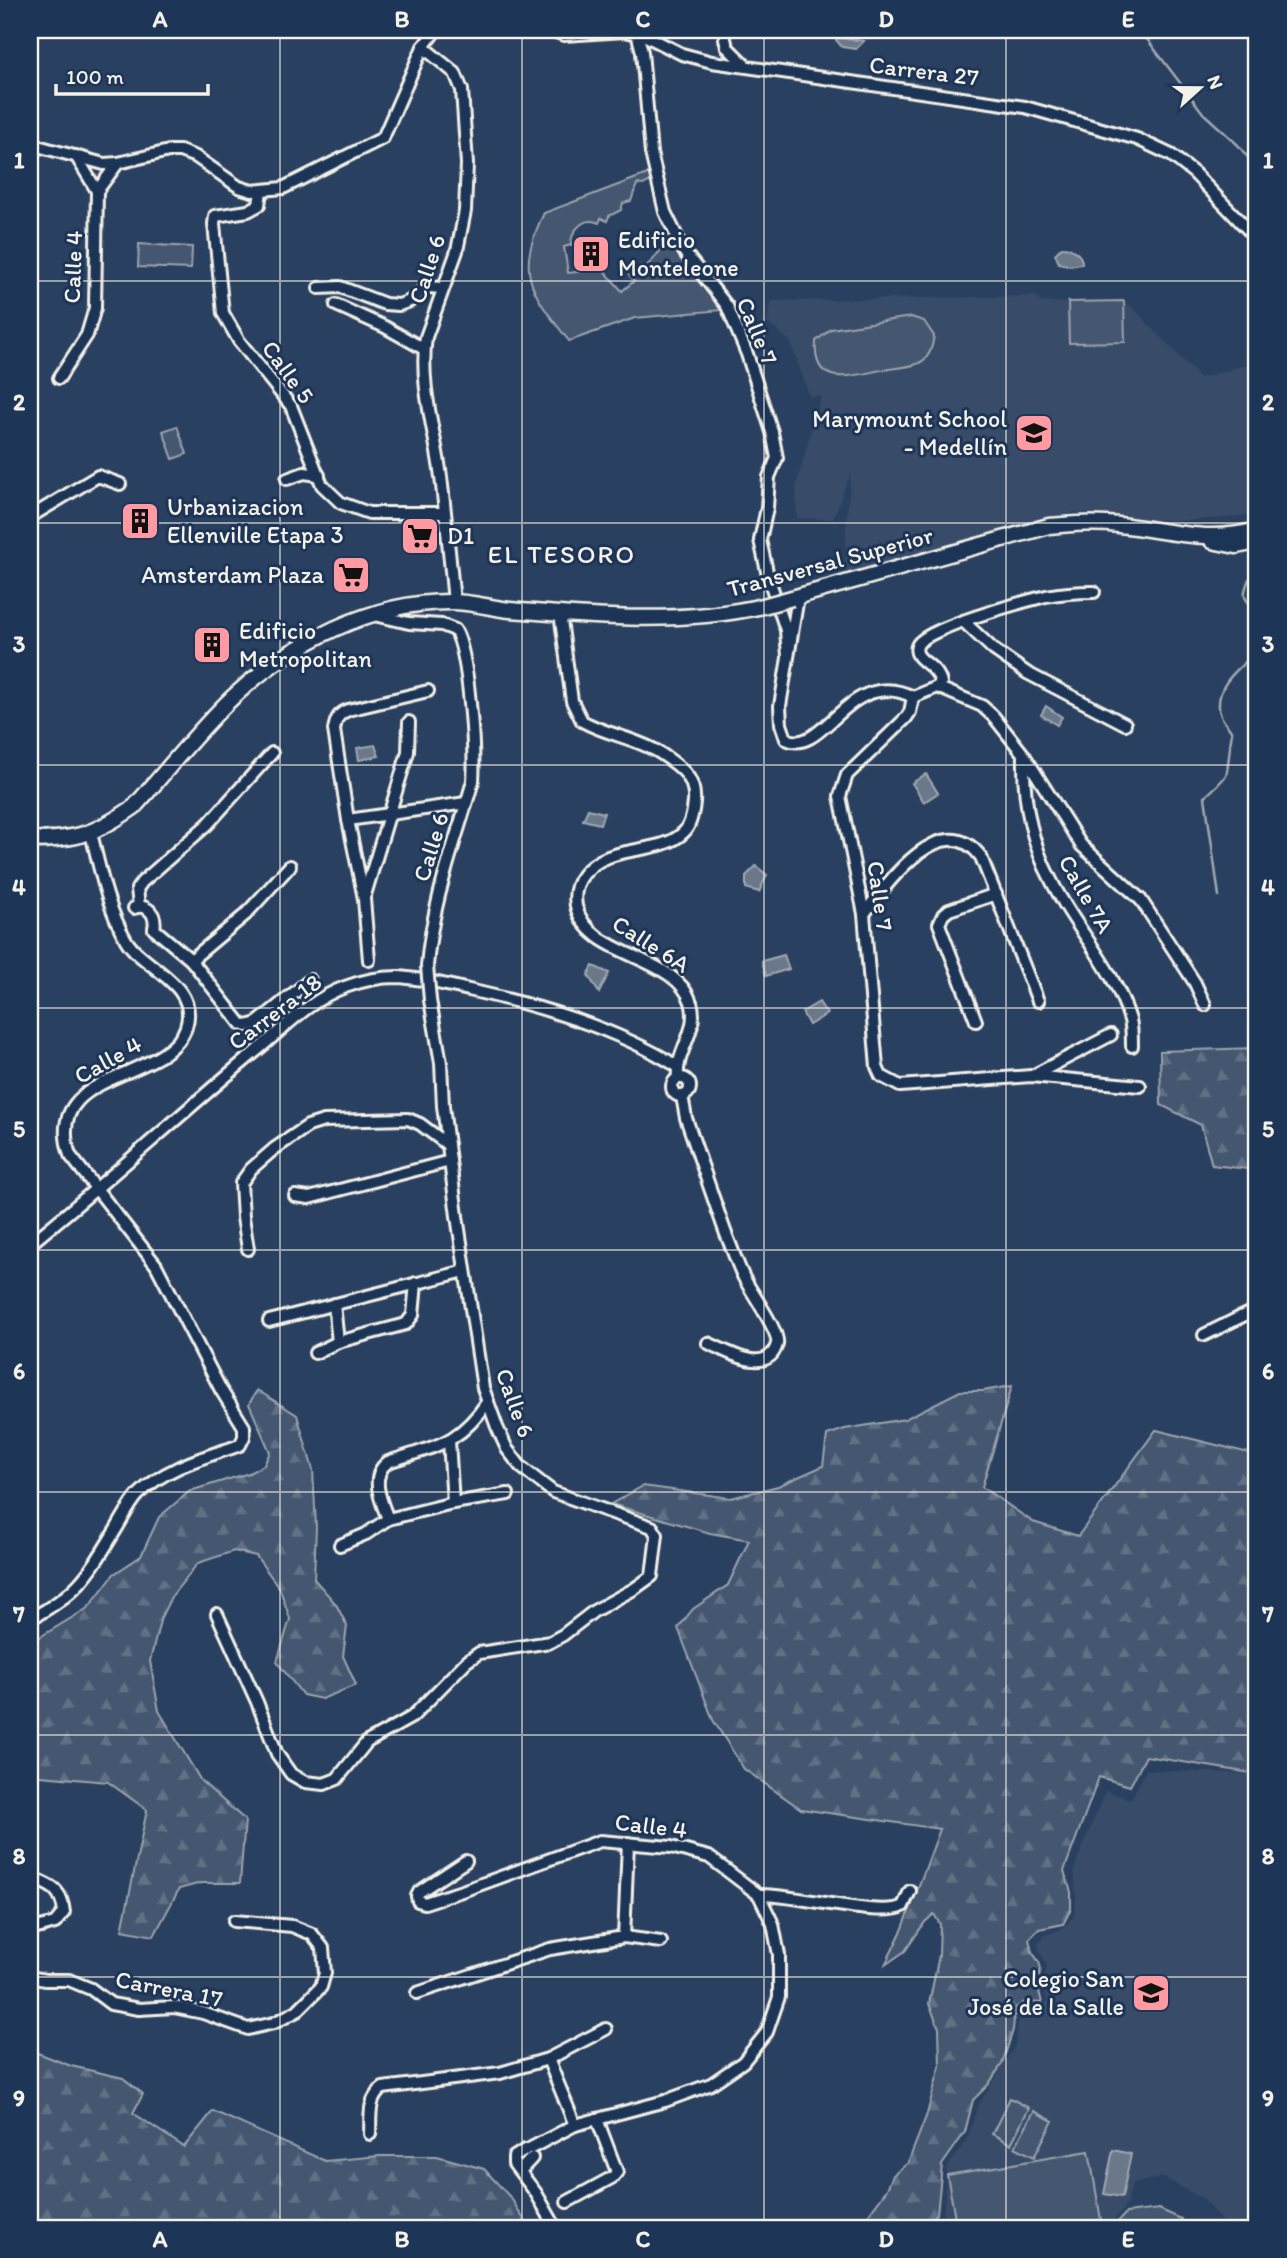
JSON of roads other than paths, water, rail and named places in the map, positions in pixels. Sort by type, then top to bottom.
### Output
[{"type":"main road","points":[[1194,537],[1216,528],[1257,522]]},
{"type":"main road","name":"Transversal Superior","points":[[30,840],[62,839],[91,833],[134,807],[234,697],[282,659],[327,632],[373,615],[418,605],[454,602],[560,613],[664,619],[727,615],[1049,526],[1077,523],[1118,524],[1194,537],[1241,535],[1257,530]]},
{"type":"main road","points":[[1194,537],[1236,546],[1257,542]]},
{"type":"street","points":[[30,151],[36,145],[97,162],[118,163],[174,150],[196,157],[239,187],[261,191],[288,186],[383,138],[423,47],[436,30]]},
{"type":"street","name":"Carrera 27","points":[[551,30],[564,35],[618,31],[642,35],[682,54],[722,64],[1025,107],[1137,139],[1171,155],[1194,173],[1257,239]]},
{"type":"street","points":[[722,64],[725,34]]},
{"type":"street","points":[[725,34],[727,47],[748,68]]},
{"type":"street","name":"Calle 7","points":[[642,35],[652,161],[665,212],[685,253],[730,314],[747,354],[772,432],[777,458],[769,477],[767,508],[760,540],[768,576],[786,630],[788,656]]},
{"type":"street","name":"Calle 6","points":[[423,47],[455,72],[462,90],[467,164],[465,211],[457,251],[424,349],[425,389],[441,476],[454,602]]},
{"type":"street","points":[[76,156],[97,191],[118,163]]},
{"type":"street","points":[[226,180],[252,188],[288,186]]},
{"type":"street","name":"Calle 4","points":[[59,378],[87,335],[95,308],[97,191]]},
{"type":"street","name":"Calle 5","points":[[261,191],[259,205],[248,211],[215,216],[215,247],[223,313],[239,341],[291,406],[322,485],[341,503],[369,513],[444,513]]},
{"type":"street","points":[[319,288],[340,287],[385,304],[399,305],[410,301],[427,287],[443,288]]},
{"type":"street","points":[[336,305],[386,327],[424,349]]},
{"type":"street","points":[[287,480],[304,473],[319,475]]},
{"type":"street","points":[[30,517],[99,476],[120,484]]},
{"type":"street","points":[[913,696],[941,683],[936,669],[920,660],[916,647],[921,639],[931,633],[1046,596],[1094,592]]},
{"type":"street","name":"Calle 7","points":[[795,597],[780,706],[783,735],[790,741],[808,739],[850,704],[872,690],[899,690],[913,696],[911,712],[851,771],[843,783],[840,796],[864,914],[877,1067],[881,1076],[900,1086],[1031,1076]]},
{"type":"street","points":[[418,605],[414,617],[421,624]]},
{"type":"street","name":"Calle 6A","points":[[560,613],[572,701],[582,721],[647,745],[680,767],[687,774],[694,791],[691,820],[685,831],[667,842],[618,853],[599,861],[579,880],[575,894],[582,923],[596,935],[666,974],[685,990],[690,1000],[694,1022],[678,1072]]},
{"type":"street","name":"Calle 6","points":[[217,1614],[277,1754],[291,1774],[305,1782],[324,1784],[337,1779],[367,1742],[412,1717],[466,1662],[479,1653],[550,1642],[593,1611],[652,1576],[657,1535],[652,1527],[572,1500],[537,1482],[521,1468],[507,1449],[483,1388],[450,1161],[441,1063],[427,966],[430,931],[437,900],[473,781],[475,761],[466,679],[458,636],[449,627],[373,615]]},
{"type":"street","points":[[963,621],[994,650],[1027,673],[1125,724]]},
{"type":"street","points":[[937,687],[982,706],[994,717],[1024,755],[1081,845],[1142,900],[1195,983],[1205,1005]]},
{"type":"street","points":[[369,960],[364,899],[348,820],[334,730],[335,721],[340,713],[428,691]]},
{"type":"street","points":[[364,899],[408,752],[409,722]]},
{"type":"street","points":[[272,753],[208,824],[142,882],[137,889],[136,907],[144,907],[153,914],[155,924],[150,931],[191,960],[241,1024],[247,1026],[257,1023],[310,980]]},
{"type":"street","name":"Calle 7A","points":[[1024,755],[1024,794],[1040,854],[1055,888],[1123,1003],[1130,1022],[1132,1046]]},
{"type":"street","points":[[348,820],[466,803]]},
{"type":"street","name":"Calle 4","points":[[30,1619],[52,1607],[85,1580],[137,1496],[159,1478],[187,1464],[240,1445],[244,1437],[244,1427],[221,1390],[156,1265],[70,1155],[64,1137],[75,1101],[165,1052],[181,1038],[187,1026],[188,1014],[176,985],[135,952],[125,939],[105,890],[91,833]]},
{"type":"street","points":[[864,914],[904,863],[933,845],[948,840],[961,841],[974,848],[981,857],[1038,1001]]},
{"type":"street","points":[[191,960],[245,915],[290,866]]},
{"type":"street","points":[[976,1021],[939,924],[949,910],[996,894]]},
{"type":"street","name":"Carrera 18","points":[[30,1244],[99,1189],[222,1079],[309,1008],[342,987],[401,977],[537,1006],[648,1048],[678,1072]]},
{"type":"street","points":[[1031,1076],[1111,1035]]},
{"type":"street","points":[[678,1072],[690,1085],[689,1090],[682,1096],[686,1118],[741,1272],[774,1328],[778,1342],[772,1354],[760,1360],[748,1361],[708,1343]]},
{"type":"street","points":[[1031,1076],[1140,1086]]},
{"type":"street","points":[[248,1249],[241,1183],[251,1169],[308,1126],[324,1121],[408,1119],[448,1145]]},
{"type":"street","points":[[295,1196],[309,1198],[450,1161]]},
{"type":"street","points":[[269,1321],[465,1271]]},
{"type":"street","points":[[315,1353],[338,1342],[410,1321],[416,1283]]},
{"type":"street","points":[[334,1304],[338,1342]]},
{"type":"street","points":[[1204,1335],[1257,1309]]},
{"type":"street","points":[[388,1519],[377,1489],[381,1467],[388,1462],[449,1441],[475,1420],[488,1401]]},
{"type":"street","points":[[449,1441],[453,1503]]},
{"type":"street","points":[[340,1545],[366,1534],[388,1519],[453,1503],[508,1494]]},
{"type":"street","name":"Calle 4","points":[[467,1861],[419,1892],[418,1901],[425,1903],[465,1890],[600,1840],[671,1847],[709,1857],[759,1895],[773,1924],[779,1955],[779,1997],[767,2032],[743,2062],[711,2084],[665,2101],[575,2125],[531,2153],[520,2171],[556,2228]]},
{"type":"street","points":[[624,1937],[628,1843]]},
{"type":"street","points":[[30,1877],[55,1888],[62,1899],[64,1912],[55,1923],[30,1930]]},
{"type":"street","points":[[759,1895],[788,1896],[849,1907],[894,1910],[903,1906],[910,1891]]},
{"type":"street","name":"Carrera 17","points":[[30,1977],[69,1980],[91,1989],[111,2004],[139,2009],[174,2007],[203,2013],[248,2029],[274,2023],[298,2011],[321,1987],[325,1973],[323,1948],[312,1934],[292,1926],[234,1921]]},
{"type":"street","points":[[417,1993],[550,1949],[624,1937],[661,1942]]},
{"type":"street","points":[[370,2134],[371,2102],[383,2088],[500,2073],[548,2059],[606,2029]]},
{"type":"street","points":[[548,2059],[575,2125]]},
{"type":"street","points":[[567,2202],[613,2177],[617,2172],[597,2119]]},
{"type":"waterway","points":[[1140,30],[1203,113],[1238,145],[1257,169]]},
{"type":"waterway","points":[[1249,579],[1245,597],[1257,612]]},
{"type":"waterway","points":[[1219,896],[1205,797],[1224,778],[1228,768],[1232,733],[1221,716],[1220,694],[1230,678],[1257,652]]},
{"type":"place","name":"Edificio Monteleone","points":[[591,254]]},
{"type":"place","name":"Marymount School - Medellín","points":[[1034,433]]},
{"type":"place","name":"Urbanizacion Ellenville Etapa 3","points":[[140,521]]},
{"type":"place","name":"D1","points":[[420,536]]},
{"type":"place","name":"Amsterdam Plaza","points":[[351,575]]},
{"type":"place","name":"Edificio Metropolitan","points":[[212,645]]},
{"type":"place","name":"Colegio San José de la Salle","points":[[1151,1993]]},
{"type":"district","name":"EL TESORO","points":[[562,554]]}]
